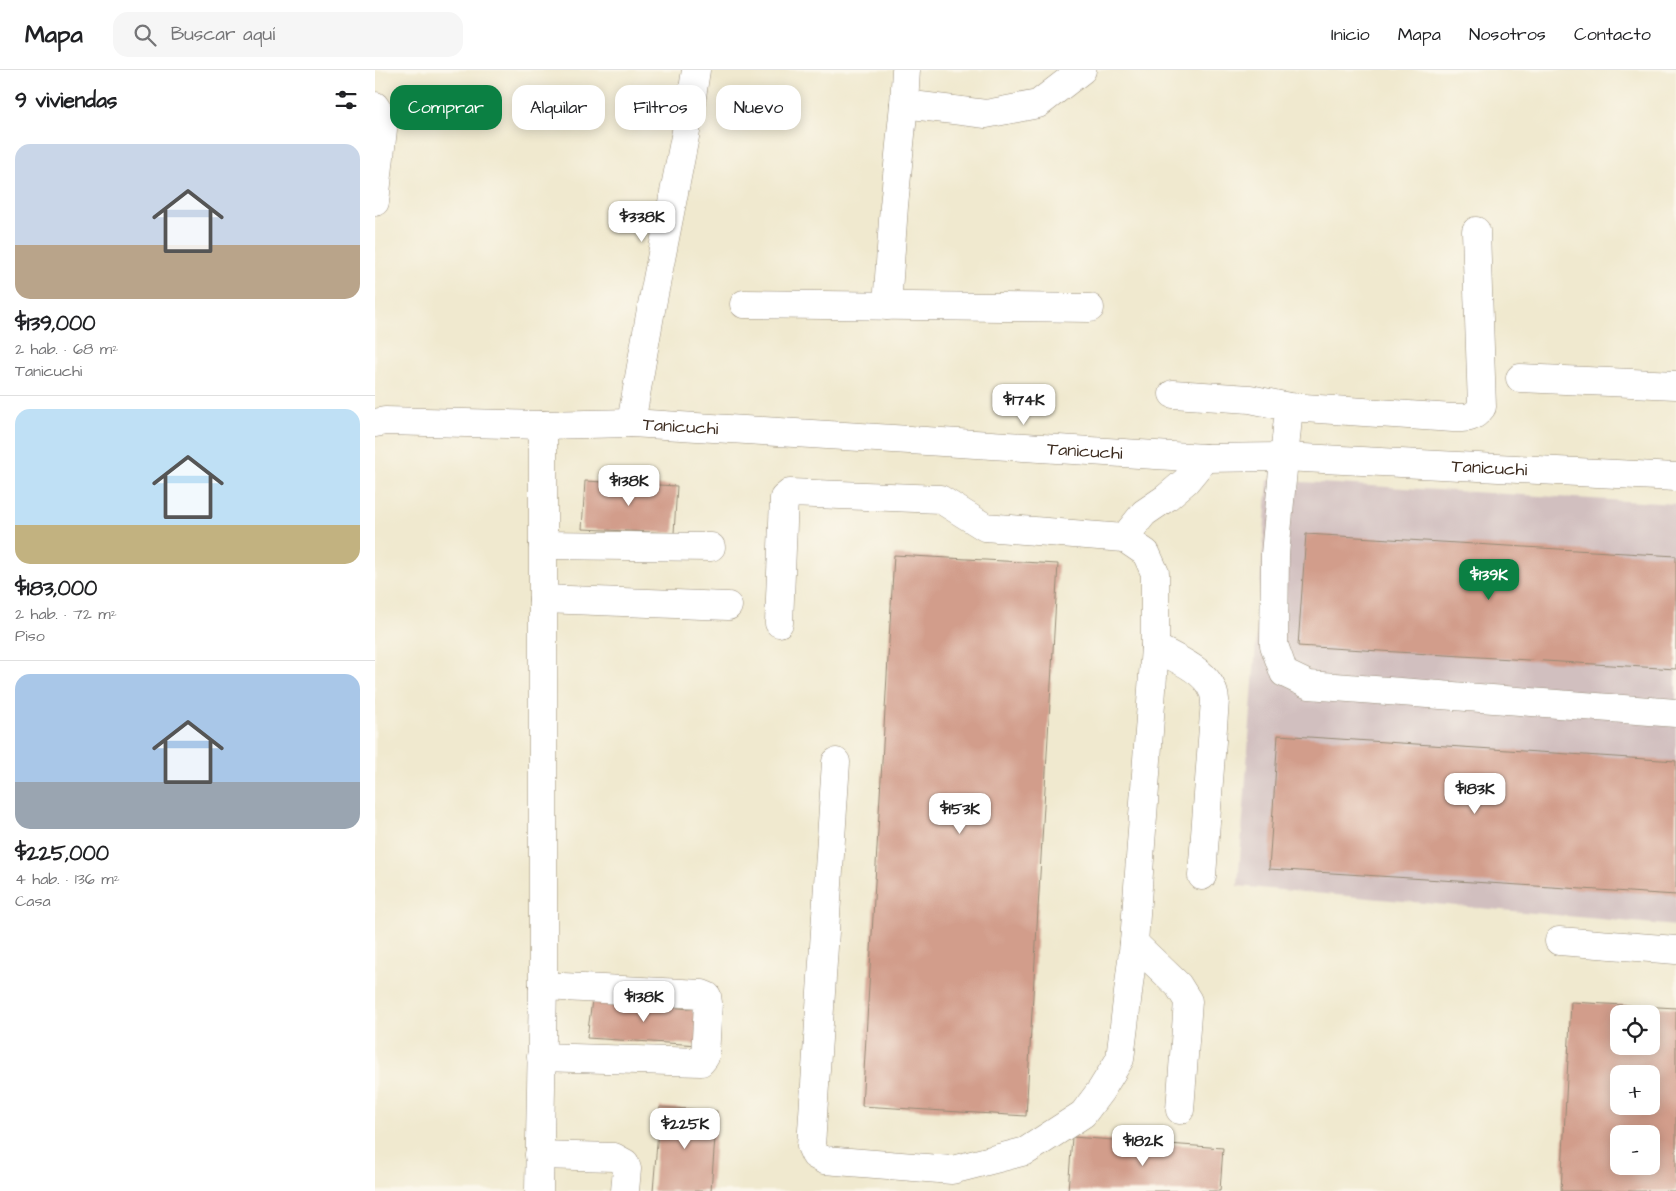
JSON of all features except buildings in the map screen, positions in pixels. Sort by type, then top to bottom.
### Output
[{"type":"street","points":[[631,422],[689,116],[695,70]]},
{"type":"street","points":[[887,306],[904,104],[905,70]]},
{"type":"street","points":[[904,104],[986,114],[1038,104],[1082,70]]},
{"type":"street","points":[[375,106],[384,120],[384,126],[375,202]]},
{"type":"street","points":[[1173,394],[1250,399],[1289,407],[1453,418],[1468,418],[1477,415],[1482,408],[1476,232]]},
{"type":"street","points":[[744,304],[1090,308]]},
{"type":"street","points":[[1520,378],[1676,386]]},
{"type":"street","points":[[1289,407],[1275,554],[1274,645],[1284,672],[1309,685],[1676,713]]},
{"type":"street","name":"Tanicuchi","points":[[375,423],[385,421],[543,425],[631,422],[1205,458],[1284,457],[1676,477]]},
{"type":"street","points":[[539,1191],[543,986],[543,425]]},
{"type":"street","points":[[1124,538],[1144,513],[1186,481],[1205,458]]},
{"type":"street","points":[[779,623],[784,498],[790,493],[940,499],[985,527],[1124,538],[1146,553],[1155,573],[1155,647],[1134,943],[1119,1058],[1101,1090],[1083,1114],[1026,1151],[952,1170],[824,1160],[815,1155],[811,1146],[836,762]]},
{"type":"street","points":[[543,545],[711,547]]},
{"type":"street","points":[[543,599],[728,606]]},
{"type":"street","points":[[1155,647],[1203,675],[1214,690],[1215,700],[1202,876]]},
{"type":"street","points":[[1559,941],[1676,950]]},
{"type":"street","points":[[1134,943],[1178,985],[1188,1001],[1180,1110]]},
{"type":"street","points":[[541,1057],[701,1062],[705,1057],[708,1003],[707,996],[702,994],[543,986]]},
{"type":"street","points":[[539,1155],[614,1156],[625,1163],[627,1169],[625,1191]]},
{"type":"shaded area","points":[[1268,480],[1676,504],[1676,926],[1238,886]]}]
